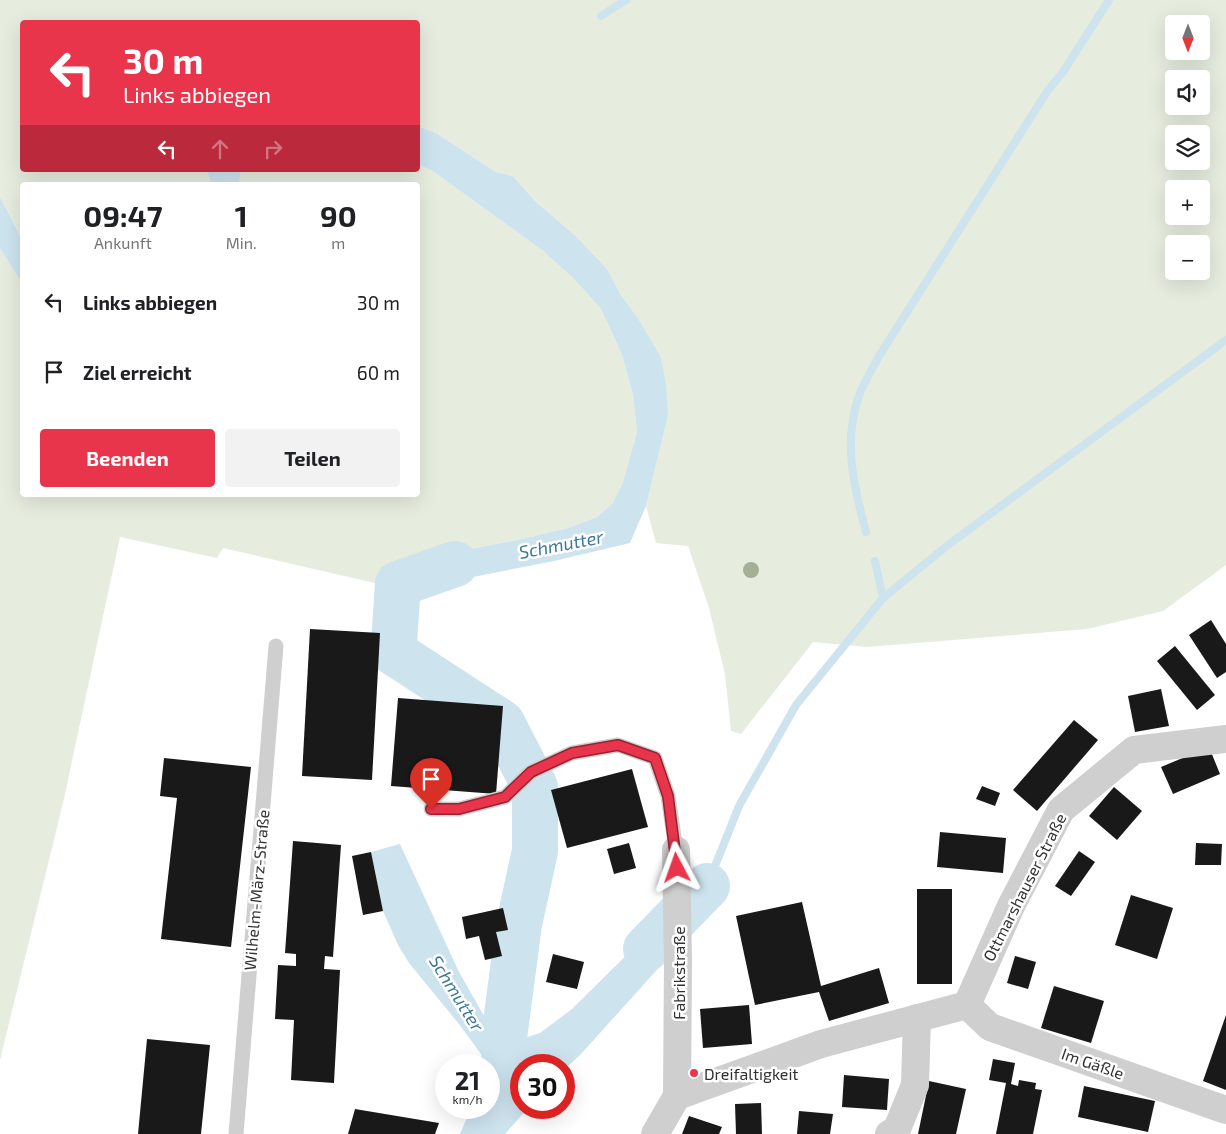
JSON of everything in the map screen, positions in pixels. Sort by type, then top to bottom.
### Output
[{"type":"street","name":"Ottmarshauser Straße","points":[[967,1004],[1011,906],[1061,810],[1134,750],[1226,740]]},
{"type":"street","name":"Fabrikstraße","points":[[676,850],[678,961],[677,1096]]},
{"type":"street","points":[[655,1134],[677,1096],[820,1044],[967,1004]]},
{"type":"street","name":"Im Gäßle","points":[[967,1004],[990,1027],[1226,1110]]},
{"type":"street","points":[[889,1134],[897,1129],[915,1085],[916,1018]]},
{"type":"lane","name":"Wilhelm-März-Straße","points":[[236,1134],[276,646]]},
{"type":"lane","points":[[431,809],[459,809],[505,797],[531,772],[572,753],[618,745],[655,758],[668,796],[676,850]]},
{"type":"shaded area","points":[[0,0],[1226,0],[1226,565],[1163,611],[1087,629],[867,647],[813,642],[741,734],[731,731],[725,674],[709,608],[688,546],[656,543],[646,506],[668,416],[661,357],[638,318],[621,295],[607,269],[578,238],[535,201],[513,176],[496,172],[436,133],[420,127],[420,20],[20,20],[20,172],[208,172],[210,182],[20,182],[20,236],[0,197]]},
{"type":"shaded area","points":[[420,165],[434,172],[542,250],[574,279],[601,309],[622,355],[633,395],[637,432],[622,485],[612,504],[597,517],[568,528],[522,539],[409,561],[391,572],[388,586],[223,548],[217,558],[120,537],[63,803],[0,1060],[0,249],[20,280],[20,497],[420,497],[420,182],[239,182],[241,172],[420,172]]},
{"type":"water","points":[[420,127],[436,133],[496,172],[513,176],[535,201],[578,238],[607,269],[621,295],[638,318],[661,357],[666,386],[668,416],[646,506],[630,543],[554,561],[427,586],[388,586],[391,572],[409,561],[522,539],[568,528],[597,517],[612,504],[622,485],[637,432],[633,395],[622,355],[601,309],[574,279],[542,250],[434,172],[420,165]]},
{"type":"water","points":[[208,172],[241,172],[239,182],[210,182]]},
{"type":"water","points":[[0,197],[20,236],[20,280],[0,249]]},
{"type":"water","points":[[400,844],[459,972],[495,1035],[513,919],[527,920],[512,1024],[515,1041],[540,1033],[572,1009],[664,918],[664,962],[575,1060],[575,1054],[510,1054],[510,1119],[518,1119],[505,1134],[460,1134],[466,1119],[500,1119],[500,1054],[481,1054],[409,963],[398,945],[383,911],[371,852]]},
{"type":"building","points":[[1211,620],[1226,644],[1226,672],[1217,678],[1189,635]]},
{"type":"building","points":[[310,629],[380,633],[372,780],[302,776]]},
{"type":"building","points":[[1175,646],[1215,695],[1197,710],[1157,661]]},
{"type":"building","points":[[1161,689],[1169,726],[1135,732],[1128,696]]},
{"type":"building","points":[[398,698],[503,706],[496,794],[391,786]]},
{"type":"building","points":[[1074,720],[1098,740],[1037,811],[1013,790]]},
{"type":"building","points":[[1209,747],[1220,774],[1173,794],[1161,767]]},
{"type":"building","points":[[164,758],[251,767],[231,947],[161,939],[177,798],[160,796]]},
{"type":"building","points":[[632,769],[648,827],[567,848],[551,790]]},
{"type":"building","points":[[982,786],[1000,793],[995,806],[976,799]]},
{"type":"building","points":[[1114,787],[1142,811],[1117,840],[1089,816]]},
{"type":"building","points":[[940,832],[1006,838],[1003,873],[937,867]]},
{"type":"building","points":[[293,841],[341,845],[333,957],[325,956],[324,969],[340,970],[334,1083],[291,1080],[294,1020],[275,1019],[278,965],[296,966],[296,954],[285,953]]},
{"type":"building","points":[[629,843],[636,868],[614,874],[607,849]]},
{"type":"building","points":[[1196,843],[1222,844],[1221,865],[1195,865]]},
{"type":"building","points":[[1079,851],[1095,862],[1071,896],[1055,886]]},
{"type":"building","points":[[371,852],[383,911],[363,915],[352,856]]},
{"type":"building","points":[[917,889],[952,889],[952,984],[917,984]]},
{"type":"building","points":[[1131,895],[1173,908],[1157,959],[1115,945]]},
{"type":"building","points":[[802,902],[821,986],[879,968],[889,1003],[829,1021],[819,992],[755,1005],[736,916]]},
{"type":"building","points":[[503,908],[508,930],[496,932],[502,956],[485,960],[479,936],[466,939],[462,917]]},
{"type":"building","points":[[553,954],[584,962],[577,989],[546,982]]},
{"type":"building","points":[[1015,956],[1036,962],[1028,989],[1007,983]]},
{"type":"building","points":[[1054,986],[1104,1001],[1091,1043],[1041,1028]]},
{"type":"building","points":[[749,1005],[752,1044],[703,1048],[700,1009]]},
{"type":"building","points":[[1226,1015],[1226,1090],[1203,1081]]},
{"type":"building","points":[[147,1039],[210,1045],[201,1134],[138,1134]]},
{"type":"building","points":[[993,1059],[1015,1063],[1011,1084],[1018,1086],[1019,1080],[1036,1083],[1035,1089],[1042,1090],[1033,1134],[996,1134],[1006,1083],[989,1080]]},
{"type":"building","points":[[844,1075],[889,1079],[887,1110],[842,1107]]},
{"type":"building","points":[[929,1081],[966,1089],[956,1134],[918,1134]]},
{"type":"building","points":[[1084,1086],[1155,1101],[1148,1132],[1078,1117]]},
{"type":"building","points":[[761,1103],[762,1134],[736,1134],[735,1104]]},
{"type":"building","points":[[355,1109],[439,1123],[435,1134],[348,1134]]},
{"type":"building","points":[[799,1111],[833,1114],[830,1134],[797,1134]]},
{"type":"building","points":[[689,1116],[722,1127],[719,1134],[682,1134]]},
{"type":"waterway","points":[[601,16],[626,0]]},
{"type":"waterway","points":[[866,532],[854,481],[851,446],[855,410],[862,388],[879,356],[1048,90],[1063,72],[1109,0]]},
{"type":"waterway","points":[[707,886],[739,806],[796,705],[883,598],[948,545],[1226,340]]},
{"type":"waterway","points":[[875,561],[883,598]]},
{"type":"waterway","name":"Schmutter","points":[[394,643],[398,584],[455,564]]},
{"type":"waterway","points":[[393,652],[502,723],[535,787],[535,851],[519,924],[504,1038],[505,1080],[510,1077]]},
{"type":"waterway","points":[[646,949],[707,886]]},
{"type":"place","name":"Dreifaltigkeit","points":[[694,1073]]},
{"type":"route","points":[[431,809],[459,809],[505,797],[531,772],[572,753],[618,745],[655,758],[668,796],[677,868]]}]
